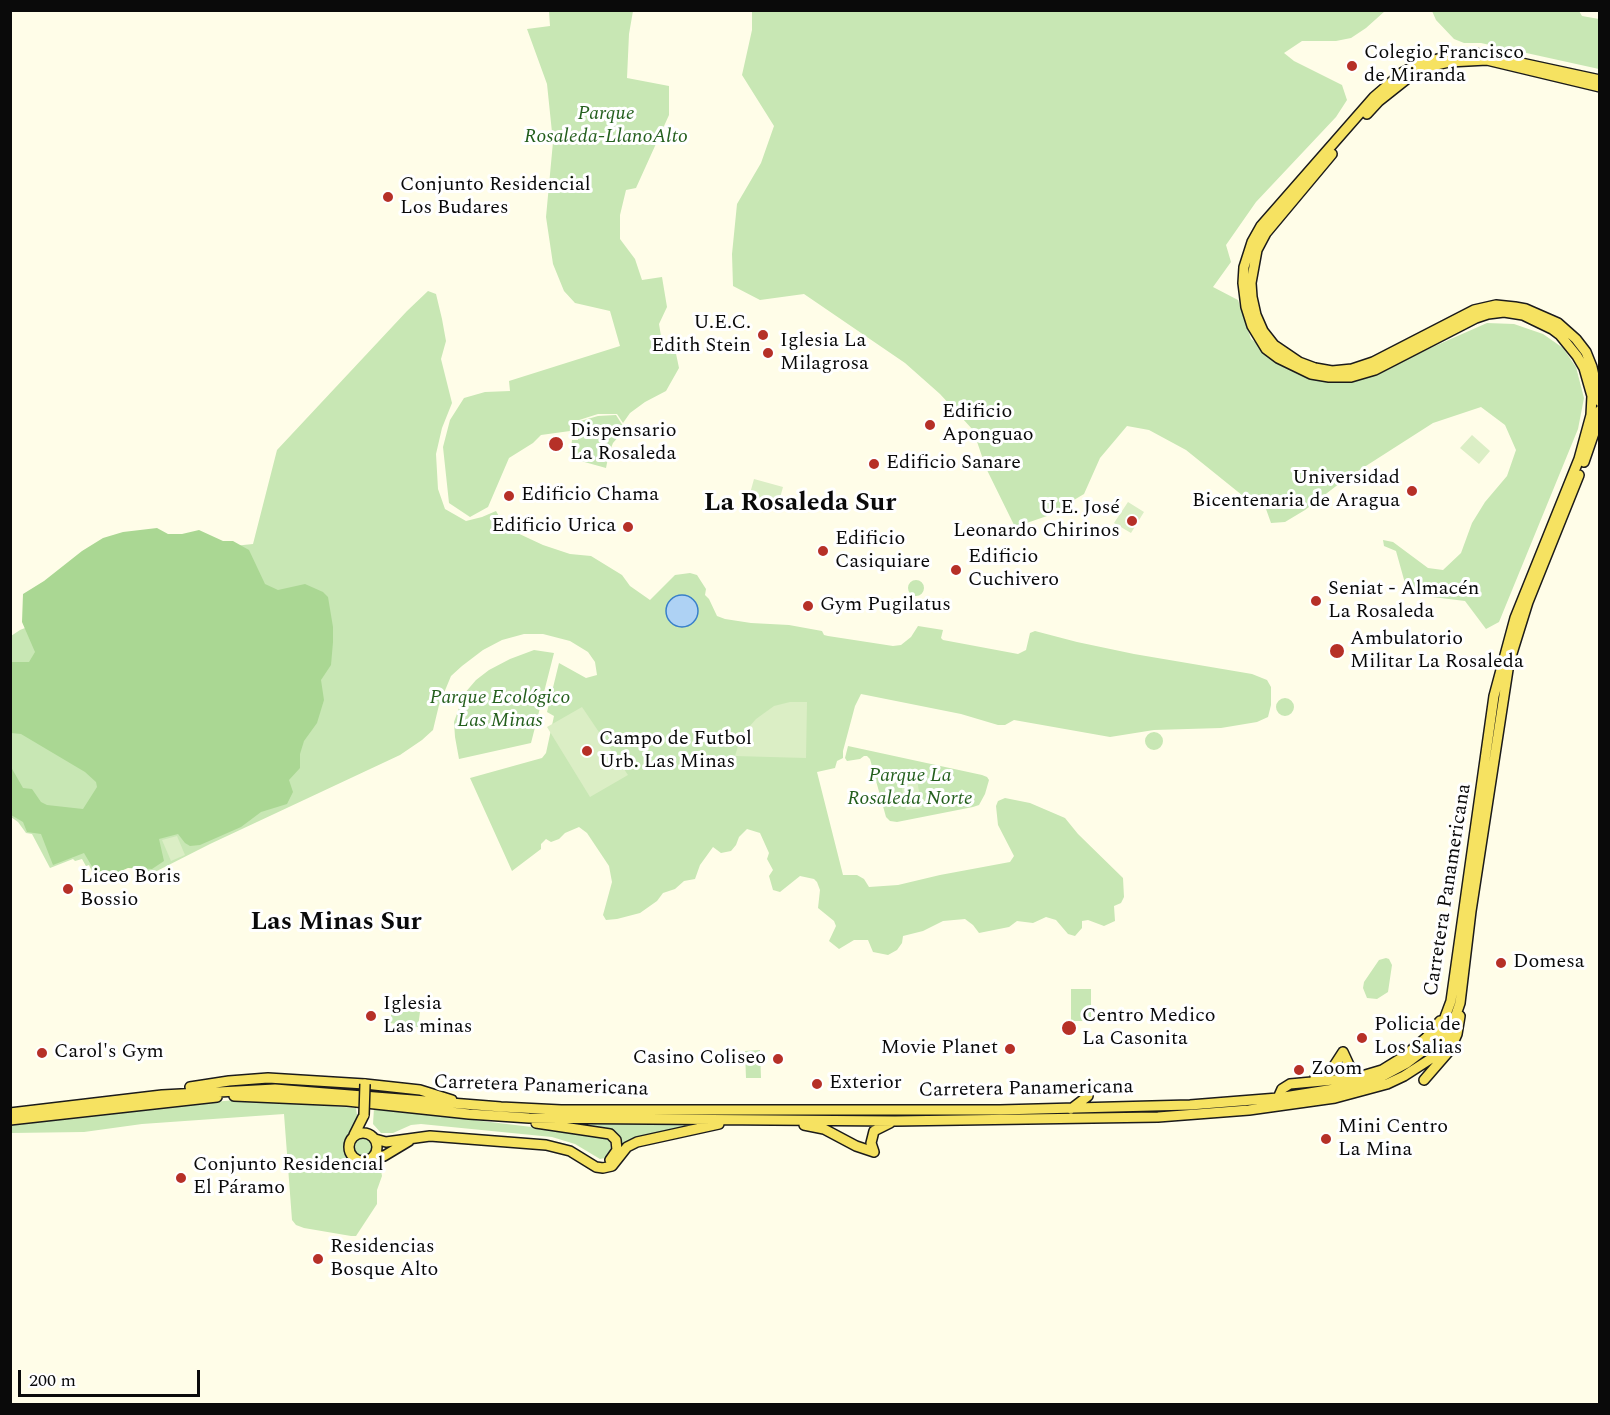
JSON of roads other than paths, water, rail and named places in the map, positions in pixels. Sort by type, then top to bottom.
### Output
[{"type":"main road","name":"Carretera Panamericana","points":[[10,1113],[162,1095],[276,1089],[561,1110],[1070,1109],[1190,1105],[1278,1098],[1359,1085],[1393,1072],[1432,1044],[1456,1002],[1494,696],[1515,618],[1576,466],[1589,426],[1592,396],[1588,380],[1577,356],[1552,329],[1523,315],[1504,312],[1476,318],[1375,370],[1350,377],[1311,374],[1278,358],[1266,349],[1252,326],[1246,307],[1244,267],[1252,242],[1261,226],[1374,97],[1404,72],[1417,65],[1441,57],[1475,52],[1599,80]]},
{"type":"main road","points":[[1599,87],[1487,60],[1436,65],[1408,78],[1381,99],[1363,118],[1266,233],[1257,250],[1251,283],[1256,315],[1263,331],[1274,345],[1299,362],[1332,371],[1352,369],[1373,362],[1474,310],[1496,305],[1526,309],[1558,323],[1576,339],[1586,352],[1592,367],[1599,402]]},
{"type":"main road","name":"Carretera Panamericana","points":[[10,1120],[237,1096],[347,1101],[470,1114],[575,1119],[896,1121],[1158,1117],[1249,1110],[1335,1098],[1365,1091],[1404,1076],[1432,1058],[1451,1029],[1509,663],[1528,602],[1585,458],[1596,427],[1599,410]]},
{"type":"main road","points":[[1290,1084],[1355,1078],[1382,1070],[1403,1057],[1426,1038],[1456,1002]]},
{"type":"main road","points":[[1424,1080],[1450,1050],[1457,1034],[1456,1002]]},
{"type":"main road","points":[[1278,1098],[1282,1089],[1290,1084],[1322,1076],[1332,1069],[1343,1052],[1355,1078]]},
{"type":"main road","points":[[162,1095],[193,1087],[268,1078],[365,1084],[439,1095],[463,1104]]},
{"type":"main road","points":[[365,1084],[364,1115],[377,1148],[374,1156]]},
{"type":"main road","points":[[1070,1109],[1088,1096]]},
{"type":"main road","points":[[1249,1110],[1287,1110]]},
{"type":"main road","points":[[354,1135],[363,1133],[386,1142],[436,1136],[546,1145],[570,1151],[594,1162],[609,1162],[617,1150],[616,1140],[610,1134],[470,1114]]},
{"type":"main road","points":[[364,1115],[348,1147],[354,1158],[362,1161],[374,1156],[384,1156],[417,1137]]},
{"type":"main road","points":[[580,1156],[596,1167],[603,1168],[612,1166],[627,1148],[637,1142],[710,1124],[765,1120],[824,1129],[856,1146],[874,1152],[871,1143],[874,1131],[896,1121]]},
{"type":"water","points":[[682,595],[693,600],[698,611],[693,622],[682,627],[671,622],[666,611],[671,600]]},
{"type":"place","name":"Colegio Francisco de Miranda","points":[[1352,66]]},
{"type":"place","name":"Conjunto Residencial Los Budares","points":[[388,197]]},
{"type":"place","name":"U.E.C. Edith Stein","points":[[763,335]]},
{"type":"place","name":"Iglesia La Milagrosa","points":[[768,353]]},
{"type":"place","name":"Edificio Aponguao","points":[[930,425]]},
{"type":"place","name":"Dispensario La Rosaleda","points":[[556,444]]},
{"type":"place","name":"Edificio Sanare","points":[[874,464]]},
{"type":"place","name":"Universidad Bicentenaria de Aragua","points":[[1412,491]]},
{"type":"place","name":"Edificio Chama","points":[[509,496]]},
{"type":"place","name":"U.E. José Leonardo Chirinos","points":[[1132,521]]},
{"type":"place","name":"Edificio Urica","points":[[628,527]]},
{"type":"place","name":"Edificio Casiquiare","points":[[823,551]]},
{"type":"place","name":"Edificio Cuchivero","points":[[956,570]]},
{"type":"place","name":"Seniat - Almacén La Rosaleda","points":[[1316,601]]},
{"type":"place","name":"Gym Pugilatus","points":[[808,606]]},
{"type":"place","name":"Ambulatorio Militar La Rosaleda","points":[[1337,651]]},
{"type":"place","name":"Campo de Futbol Urb. Las Minas","points":[[587,751]]},
{"type":"place","name":"Liceo Boris Bossio","points":[[68,889]]},
{"type":"place","name":"Domesa","points":[[1501,963]]},
{"type":"place","name":"Iglesia Las minas","points":[[371,1016]]},
{"type":"place","name":"Centro Medico La Casonita","points":[[1069,1028]]},
{"type":"place","name":"Policia de Los Salias","points":[[1362,1038]]},
{"type":"place","name":"Movie Planet","points":[[1010,1049]]},
{"type":"place","name":"Carol's Gym","points":[[42,1053]]},
{"type":"place","name":"Casino Coliseo","points":[[778,1059]]},
{"type":"place","name":"Zoom","points":[[1299,1070]]},
{"type":"place","name":"Exterior","points":[[817,1084]]},
{"type":"place","name":"Mini Centro La Mina","points":[[1326,1139]]},
{"type":"place","name":"Conjunto Residencial El Páramo","points":[[181,1178]]},
{"type":"place","name":"Residencias Bosque Alto","points":[[318,1259]]},
{"type":"district","name":"La Rosaleda Sur","points":[[800,505]]},
{"type":"district","name":"Las Minas Sur","points":[[336,924]]},
{"type":"park label","name":"Parque Rosaleda-LlanoAlto","points":[[606,126]]},
{"type":"park label","name":"Parque Ecológico Las Minas","points":[[500,710]]},
{"type":"park label","name":"Parque La Rosaleda Norte","points":[[910,788]]}]
